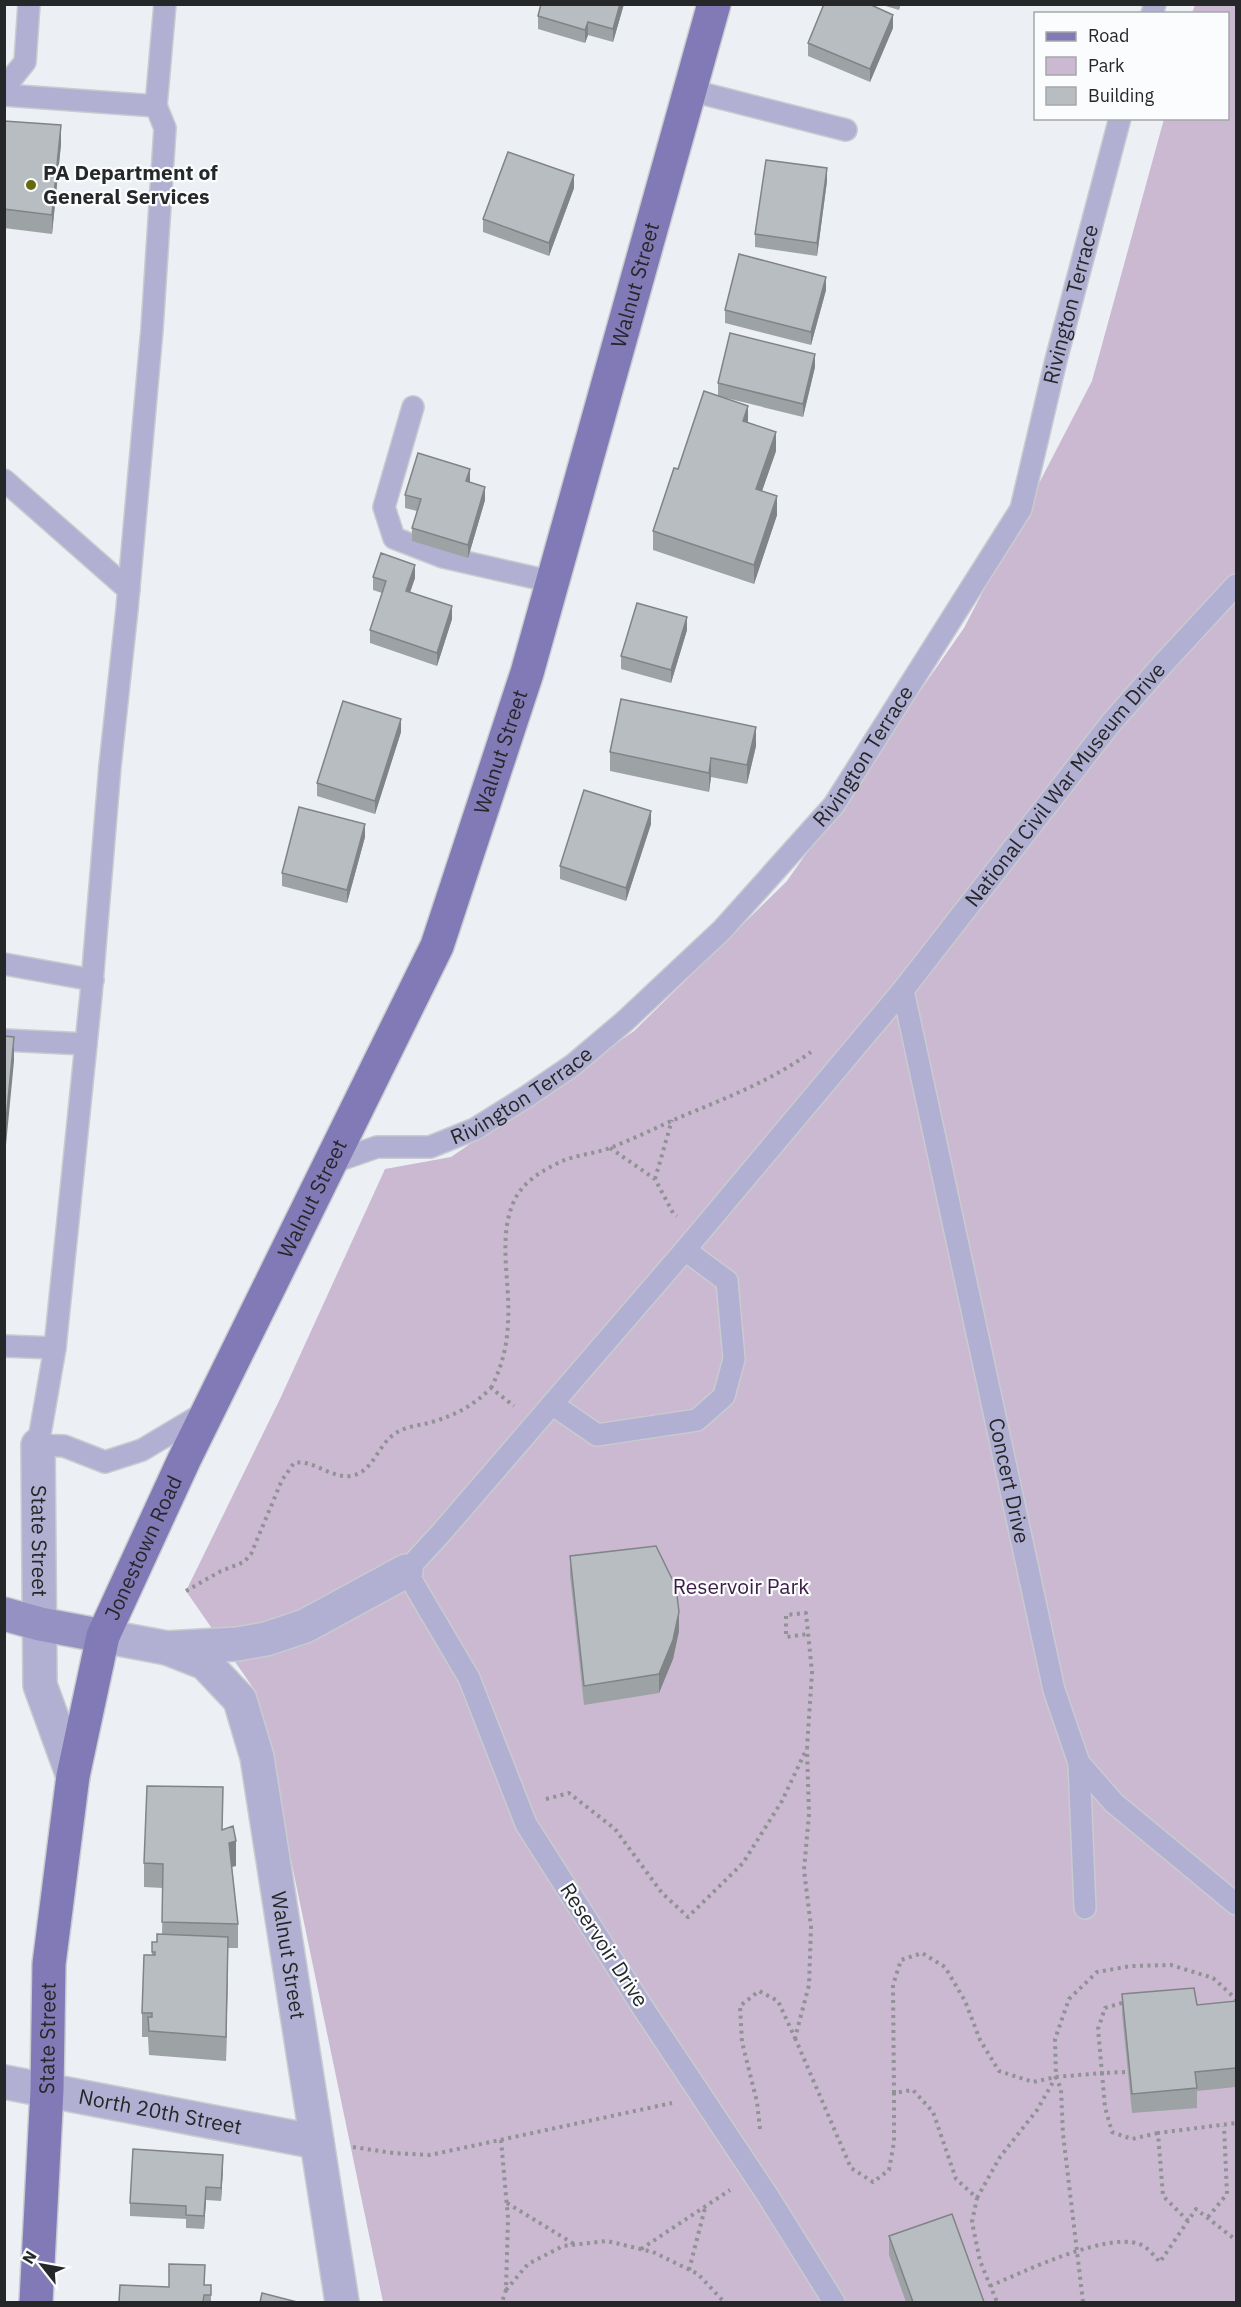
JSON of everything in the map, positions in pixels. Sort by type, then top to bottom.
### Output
[{"type":"main road","name":"Walnut Street","points":[[184,1460],[437,946],[527,673],[714,4]]},
{"type":"main road","name":"Jonestown Road","points":[[103,1636],[184,1460]]},
{"type":"main road","name":"State Street","points":[[36,2302],[46,2090],[49,1964],[73,1776],[103,1636]]},
{"type":"street","name":"State Street","points":[[38,1445],[40,1685],[73,1776]]},
{"type":"street","points":[[4,1614],[40,1624],[167,1648],[237,1644],[266,1639],[305,1626],[406,1571]]},
{"type":"street","name":"Walnut Street","points":[[167,1648],[205,1664],[240,1700],[257,1757],[342,2302]]},
{"type":"street","name":"North 20th Street","points":[[4,2082],[317,2142]]},
{"type":"lane","points":[[4,88],[25,62],[29,4]]},
{"type":"lane","points":[[165,4],[156,106],[165,128],[152,329],[129,590],[110,766],[93,980],[55,1348],[38,1445],[64,1446],[105,1462],[142,1450],[209,1409]]},
{"type":"lane","points":[[689,90],[846,130]]},
{"type":"lane","points":[[4,95],[156,106]]},
{"type":"lane","name":"Rivington Terrace","points":[[328,1164],[377,1147],[430,1147],[448,1140],[475,1129],[573,1065],[625,1021],[722,930],[834,806],[1021,509],[1056,360],[1119,120]]},
{"type":"lane","points":[[413,407],[384,507],[394,538],[443,557],[553,582]]},
{"type":"lane","points":[[4,480],[129,590]]},
{"type":"lane","name":"National Civil War Museum Drive","points":[[406,1571],[692,1242],[857,1042],[903,990],[1111,723],[1236,585]]},
{"type":"lane","points":[[4,964],[93,980]]},
{"type":"lane","name":"Concert Drive","points":[[903,990],[1054,1690],[1079,1763],[1114,1803],[1236,1904]]},
{"type":"lane","points":[[4,1040],[86,1044]]},
{"type":"lane","points":[[552,1404],[597,1435],[697,1420],[724,1396],[734,1359],[727,1281],[692,1242]]},
{"type":"lane","points":[[4,1346],[55,1348]]},
{"type":"lane","name":"Reservoir Drive","points":[[406,1571],[470,1678],[526,1824],[834,2302]]},
{"type":"lane","points":[[1079,1763],[1085,1908]]},
{"type":"path","points":[[186,1591],[221,1571],[234,1568],[251,1554],[282,1480],[294,1463],[303,1461],[347,1477],[357,1475],[369,1466],[393,1434],[405,1428],[451,1416],[475,1404],[491,1388],[499,1374],[506,1347],[509,1321],[507,1228],[517,1196],[536,1176],[560,1162],[610,1148],[754,1086],[795,1064],[822,1044],[857,1042]]},
{"type":"path","points":[[655,1179],[672,1120]]},
{"type":"path","points":[[610,1148],[655,1179],[692,1242]]},
{"type":"path","points":[[491,1388],[536,1423]]},
{"type":"path","points":[[795,2038],[809,1984],[811,1927],[804,1870],[809,1814],[807,1748],[812,1672],[806,1613],[786,1615],[786,1637],[808,1634]]},
{"type":"path","points":[[519,1805],[569,1793],[615,1829],[662,1893],[688,1917],[743,1863],[782,1801],[807,1748]]},
{"type":"path","points":[[760,2132],[757,2102],[742,2042],[740,2006],[759,1991],[778,2001],[851,2168],[873,2182],[889,2170],[894,2142],[893,1985],[901,1960],[922,1953],[945,1967],[965,2001],[980,2040],[999,2072],[1032,2082],[1056,2077],[1125,2072]]},
{"type":"path","points":[[1083,2302],[1063,2134],[1061,2089],[1056,2077],[1055,2039],[1069,1999],[1097,1972],[1131,1966],[1171,1965],[1213,1978],[1236,1999]]},
{"type":"path","points":[[1131,2000],[1105,2008],[1098,2029],[1105,2107],[1112,2132],[1132,2139],[1158,2133],[1236,2123]]},
{"type":"path","points":[[997,2302],[980,2261],[972,2222],[977,2198],[1000,2157],[1037,2110],[1056,2077]]},
{"type":"path","points":[[894,2093],[913,2090],[933,2112],[956,2179],[977,2198]]},
{"type":"path","points":[[317,2142],[430,2156],[638,2112],[702,2095]]},
{"type":"path","points":[[1208,2217],[1227,2194],[1224,2126]]},
{"type":"path","points":[[1158,2133],[1163,2196],[1188,2221]]},
{"type":"path","points":[[501,2140],[507,2203],[506,2290],[502,2302]]},
{"type":"path","points":[[640,2249],[754,2175]]},
{"type":"path","points":[[507,2203],[575,2245]]},
{"type":"path","points":[[689,2270],[705,2207]]},
{"type":"path","points":[[990,2286],[1076,2252],[1119,2240],[1141,2244],[1160,2262],[1196,2209],[1236,2240]]},
{"type":"path","points":[[506,2290],[528,2264],[563,2246],[607,2241],[653,2252],[698,2274],[723,2302]]},
{"type":"green space","name":"Reservoir Park","points":[[1195,5],[1236,5],[1236,2302],[383,2302],[256,1692],[186,1591],[280,1399],[385,1169],[451,1157],[634,1031],[787,881],[964,628],[1092,381],[1164,120],[1229,120],[1229,12],[1192,12]]},
{"type":"building","points":[[541,4],[620,4],[613,29],[588,22],[585,30],[538,16]]},
{"type":"building","points":[[824,4],[869,4],[893,15],[870,69],[808,43]]},
{"type":"building","name":"PA Department of General Services","points":[[4,121],[61,125],[52,215],[4,209]]},
{"type":"building","points":[[508,152],[574,175],[549,243],[483,219]]},
{"type":"building","points":[[766,160],[827,168],[817,243],[755,234]]},
{"type":"building","points":[[739,254],[826,277],[811,332],[725,310]]},
{"type":"building","points":[[730,333],[815,354],[803,404],[718,383]]},
{"type":"building","points":[[704,391],[748,406],[743,421],[776,432],[756,489],[777,496],[754,565],[653,531],[674,468],[678,469]]},
{"type":"building","points":[[418,453],[470,469],[466,481],[485,487],[468,545],[412,528],[421,499],[405,495]]},
{"type":"building","points":[[381,553],[415,565],[406,591],[452,606],[437,653],[370,630],[386,581],[373,577]]},
{"type":"building","points":[[637,603],[687,617],[671,670],[621,656]]},
{"type":"building","points":[[621,699],[756,727],[747,765],[711,758],[709,773],[610,752]]},
{"type":"building","points":[[343,701],[401,719],[375,801],[317,783]]},
{"type":"building","points":[[584,790],[651,811],[626,888],[560,866]]},
{"type":"building","points":[[299,807],[365,824],[347,890],[282,873]]},
{"type":"building","points":[[4,1036],[14,1037],[4,1142]]},
{"type":"building","points":[[656,1546],[676,1587],[679,1612],[673,1640],[659,1674],[584,1686],[570,1556]]},
{"type":"building","points":[[147,1786],[223,1787],[222,1830],[233,1826],[236,1841],[229,1843],[238,1924],[162,1922],[163,1864],[144,1863]]},
{"type":"building","points":[[157,1934],[228,1937],[226,2037],[149,2031],[148,2017],[152,2017],[152,2013],[142,2013],[144,1955],[155,1955],[155,1952],[152,1952],[152,1942],[157,1942]]},
{"type":"building","points":[[1194,1988],[1197,2005],[1236,2001],[1236,2068],[1195,2072],[1197,2088],[1132,2094],[1122,1994]]},
{"type":"building","points":[[133,2149],[223,2155],[221,2188],[206,2187],[204,2216],[186,2215],[186,2206],[130,2203]]},
{"type":"building","points":[[952,2214],[984,2302],[913,2302],[889,2236]]},
{"type":"building","points":[[169,2264],[205,2265],[204,2285],[211,2285],[211,2295],[204,2295],[203,2302],[119,2302],[120,2285],[169,2287]]},
{"type":"building","points":[[262,2293],[297,2302],[260,2302]]},
{"type":"place","name":"PA Department of General Services","points":[[31,185]]}]
